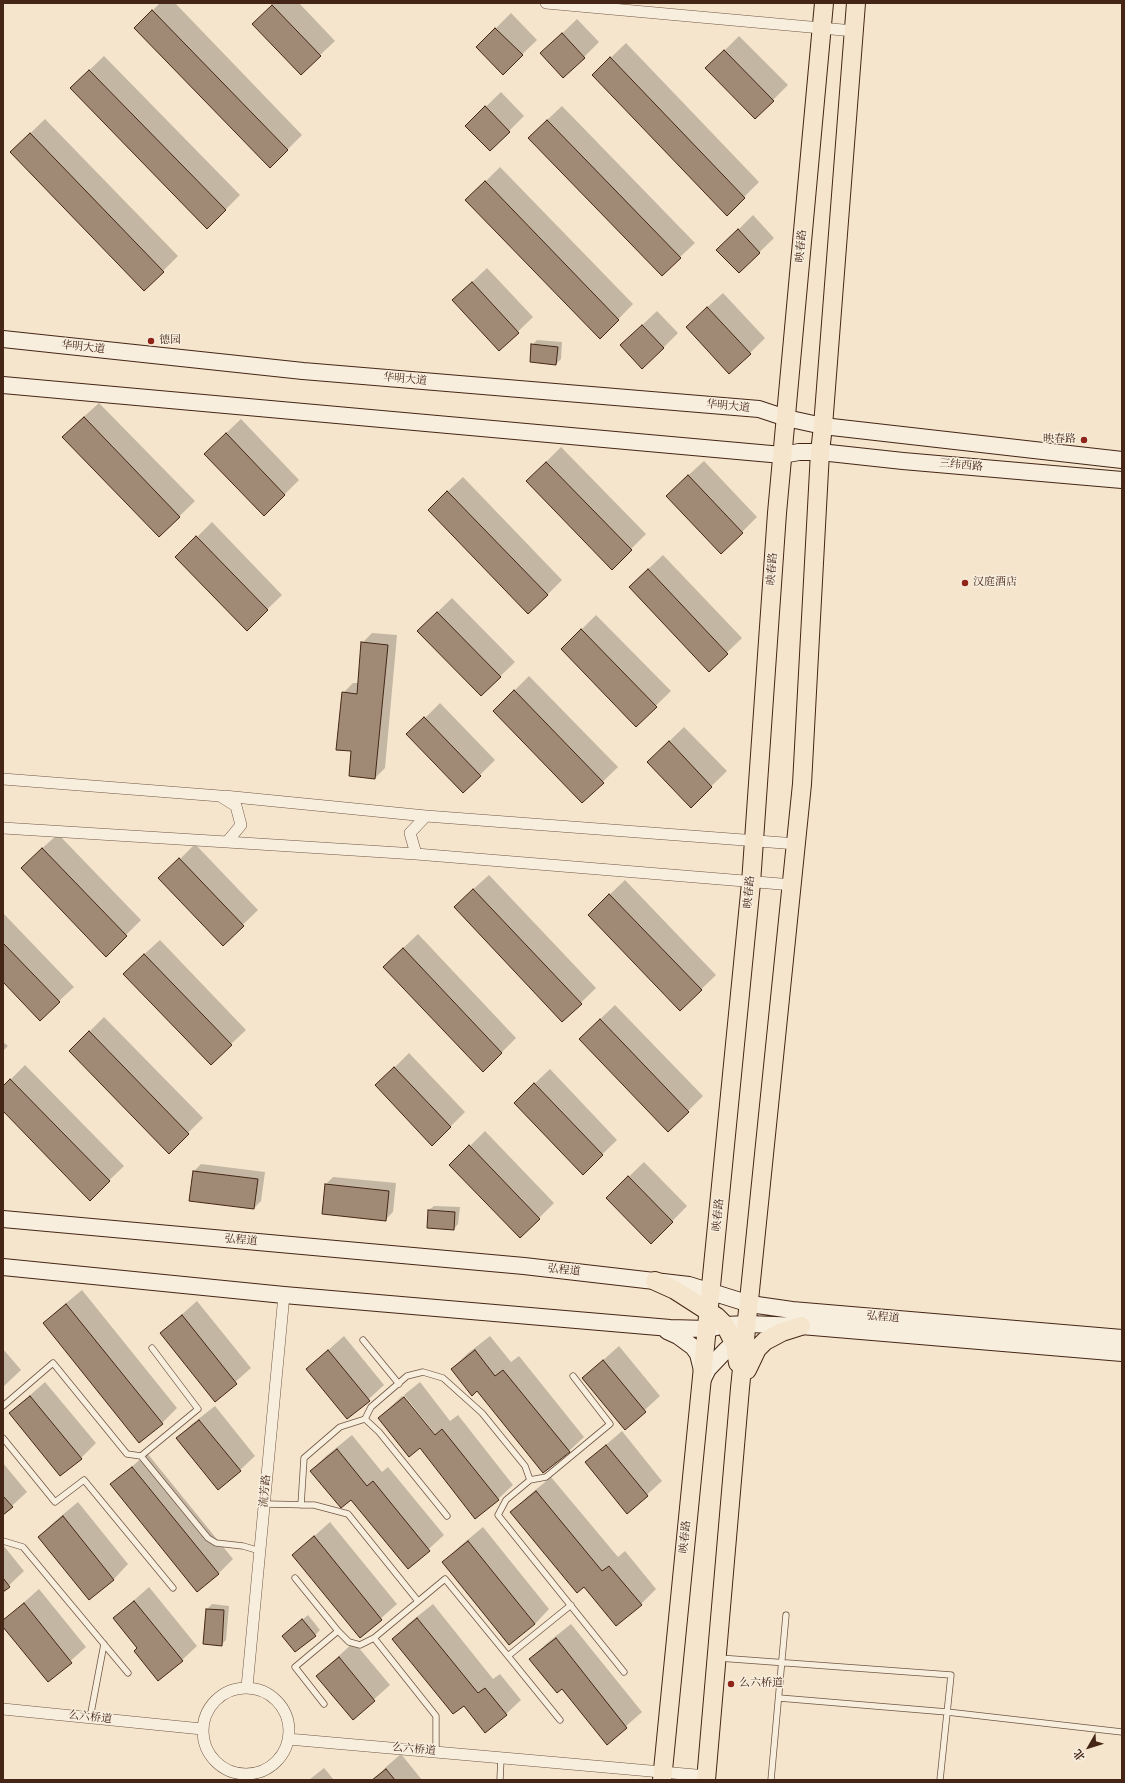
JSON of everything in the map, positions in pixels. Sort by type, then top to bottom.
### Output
[{"type":"main road","name":"映春路","points":[[662,1776],[703,1379],[714,1322],[711,1291],[751,883],[764,680],[791,453],[786,418],[824,3]]},
{"type":"main road","points":[[706,1778],[718,1658],[740,1388],[750,1304],[802,784],[820,452],[815,424],[856,3]]},
{"type":"main road","name":"华明大道","points":[[3,339],[303,371],[759,409],[786,418],[815,424]]},
{"type":"main road","points":[[3,385],[791,453]]},
{"type":"main road","points":[[815,424],[1122,460]]},
{"type":"main road","name":"三纬西路","points":[[791,453],[820,452],[903,461],[1122,480]]},
{"type":"main road","name":"弘程道","points":[[3,1219],[524,1266],[689,1285],[801,1318],[1122,1353]]},
{"type":"main road","points":[[3,1267],[284,1295],[687,1330],[714,1322]]},
{"type":"main road","points":[[655,1281],[675,1290],[714,1322],[747,1331]]},
{"type":"main road","points":[[740,1388],[752,1357],[765,1341],[782,1332],[801,1318]]},
{"type":"main road","name":"弘程道","points":[[747,1331],[801,1318],[1122,1338]]},
{"type":"main road","points":[[654,1327],[678,1336],[693,1347],[698,1354],[703,1379]]},
{"type":"main road","points":[[703,1379],[715,1361],[747,1331]]},
{"type":"street","points":[[546,3],[854,31]]},
{"type":"street","points":[[3,778],[220,796],[426,816],[796,844]]},
{"type":"street","points":[[220,796],[236,806],[241,825],[227,842]]},
{"type":"street","points":[[416,854],[410,833],[426,816]]},
{"type":"street","points":[[3,828],[416,854],[792,886]]},
{"type":"street","name":"流芳路","points":[[247,1687],[284,1295]]},
{"type":"street","points":[[247,1687],[264,1691],[278,1701],[287,1716],[289,1733],[285,1749],[275,1763],[260,1772],[244,1777],[227,1770],[213,1760],[204,1746],[202,1729],[206,1712],[216,1698],[231,1690],[247,1687]]},
{"type":"street","name":"么六桥道","points":[[3,1709],[202,1729]]},
{"type":"street","name":"么六桥道","points":[[288,1740],[501,1758],[662,1776],[706,1778]]},
{"type":"lane","points":[[363,1340],[399,1384]]},
{"type":"lane","points":[[141,1456],[198,1408],[152,1348]]},
{"type":"lane","points":[[3,1406],[53,1363],[128,1454],[141,1456],[208,1538],[216,1543],[244,1546],[260,1551]]},
{"type":"lane","points":[[301,1505],[304,1458],[340,1427],[365,1419],[371,1407],[407,1376],[424,1372],[444,1378],[482,1413],[525,1466],[530,1480]]},
{"type":"lane","points":[[573,1376],[610,1424],[546,1477],[530,1480],[506,1500],[498,1515],[624,1672]]},
{"type":"lane","points":[[365,1419],[379,1432],[447,1516]]},
{"type":"lane","points":[[3,1438],[55,1502],[84,1480],[173,1588]]},
{"type":"lane","points":[[264,1504],[314,1505],[348,1514],[418,1601]]},
{"type":"lane","points":[[3,1541],[23,1547],[128,1674]]},
{"type":"lane","points":[[295,1578],[338,1631],[349,1642],[360,1645],[374,1638],[445,1578],[560,1720]]},
{"type":"lane","points":[[508,1656],[571,1605]]},
{"type":"lane","points":[[771,1780],[786,1615]]},
{"type":"lane","points":[[324,1704],[295,1667],[338,1631]]},
{"type":"lane","points":[[374,1638],[436,1716],[436,1752]]},
{"type":"lane","points":[[90,1718],[104,1644]]},
{"type":"lane","points":[[718,1658],[950,1675],[940,1780]]},
{"type":"lane","points":[[779,1698],[947,1712],[1122,1732]]},
{"type":"lane","points":[[500,1780],[501,1758]]},
{"type":"building","points":[[272,5],[321,56],[301,75],[252,24]]},
{"type":"building","points":[[152,10],[288,150],[270,168],[134,28]]},
{"type":"building","points":[[495,28],[523,55],[503,75],[476,47]]},
{"type":"building","points":[[562,33],[585,58],[563,78],[540,53]]},
{"type":"building","points":[[724,50],[774,101],[755,119],[705,68]]},
{"type":"building","points":[[610,57],[745,198],[727,216],[592,75]]},
{"type":"building","points":[[89,70],[226,210],[207,229],[70,88]]},
{"type":"building","points":[[485,106],[510,132],[490,151],[465,126]]},
{"type":"building","points":[[547,120],[681,258],[662,276],[528,138]]},
{"type":"building","points":[[30,133],[164,272],[144,291],[10,152]]},
{"type":"building","points":[[485,181],[619,320],[600,339],[465,200]]},
{"type":"building","points":[[738,229],[760,253],[739,273],[716,250]]},
{"type":"building","points":[[472,282],[519,333],[499,351],[452,300]]},
{"type":"building","points":[[707,307],[751,354],[729,374],[686,327]]},
{"type":"building","points":[[642,325],[664,348],[642,369],[620,345]]},
{"type":"building","points":[[531,344],[558,347],[556,365],[530,362]]},
{"type":"building","points":[[84,417],[180,517],[159,537],[62,437]]},
{"type":"building","points":[[226,433],[285,495],[264,516],[204,454]]},
{"type":"building","points":[[546,462],[632,550],[612,570],[526,481]]},
{"type":"building","points":[[688,475],[743,533],[721,554],[666,496]]},
{"type":"building","points":[[447,491],[548,595],[528,614],[428,510]]},
{"type":"building","points":[[196,536],[268,610],[247,631],[175,557]]},
{"type":"building","points":[[648,569],[728,654],[709,672],[629,587]]},
{"type":"building","points":[[437,612],[501,677],[481,696],[417,631]]},
{"type":"building","points":[[581,629],[657,707],[636,727],[561,649]]},
{"type":"building","points":[[361,642],[388,645],[375,779],[349,776],[351,751],[336,750],[342,692],[357,694]]},
{"type":"building","points":[[514,690],[604,783],[582,803],[493,711]]},
{"type":"building","points":[[424,717],[481,776],[463,793],[406,734]]},
{"type":"building","points":[[669,741],[712,787],[691,808],[647,762]]},
{"type":"building","points":[[42,848],[127,936],[106,957],[21,868]]},
{"type":"building","points":[[179,858],[244,926],[223,946],[158,878]]},
{"type":"building","points":[[473,889],[582,1004],[562,1022],[454,907]]},
{"type":"building","points":[[609,894],[702,990],[680,1011],[588,915]]},
{"type":"building","points":[[3,943],[60,1002],[40,1021],[3,982]]},
{"type":"building","points":[[403,948],[502,1053],[483,1072],[383,967]]},
{"type":"building","points":[[144,954],[232,1045],[211,1065],[123,974]]},
{"type":"building","points":[[600,1019],[689,1112],[668,1132],[579,1039]]},
{"type":"building","points":[[89,1031],[189,1134],[169,1154],[69,1051]]},
{"type":"building","points":[[394,1067],[451,1127],[432,1146],[375,1085]]},
{"type":"building","points":[[10,1079],[110,1181],[90,1201],[3,1111],[3,1086]]},
{"type":"building","points":[[534,1083],[603,1155],[583,1175],[514,1103]]},
{"type":"building","points":[[469,1145],[540,1219],[520,1238],[449,1165]]},
{"type":"building","points":[[193,1171],[258,1179],[254,1209],[189,1201]]},
{"type":"building","points":[[628,1176],[673,1222],[651,1244],[606,1198]]},
{"type":"building","points":[[325,1184],[389,1191],[386,1221],[322,1214]]},
{"type":"building","points":[[428,1210],[455,1212],[454,1230],[427,1228]]},
{"type":"building","points":[[66,1304],[163,1424],[139,1443],[43,1323]]},
{"type":"building","points":[[182,1315],[237,1384],[215,1402],[160,1333]]},
{"type":"building","points":[[328,1350],[370,1401],[347,1419],[306,1369]]},
{"type":"building","points":[[475,1350],[495,1376],[503,1370],[570,1452],[543,1473],[477,1391],[472,1396],[451,1369]]},
{"type":"building","points":[[603,1360],[646,1412],[625,1430],[582,1378]]},
{"type":"building","points":[[30,1396],[82,1459],[60,1476],[9,1413]]},
{"type":"building","points":[[404,1397],[435,1435],[442,1429],[499,1500],[475,1519],[420,1448],[409,1457],[378,1418]]},
{"type":"building","points":[[199,1420],[241,1471],[218,1490],[176,1438]]},
{"type":"building","points":[[606,1445],[648,1496],[627,1514],[585,1462]]},
{"type":"building","points":[[337,1449],[367,1486],[373,1481],[430,1551],[408,1569],[351,1500],[341,1508],[310,1471]]},
{"type":"building","points":[[132,1467],[219,1574],[197,1592],[110,1484]]},
{"type":"building","points":[[536,1491],[602,1571],[609,1566],[642,1605],[616,1626],[584,1587],[577,1593],[510,1512]]},
{"type":"building","points":[[3,1496],[13,1507],[3,1515]]},
{"type":"building","points":[[63,1516],[114,1580],[89,1600],[38,1537]]},
{"type":"building","points":[[314,1536],[382,1620],[360,1638],[292,1555]]},
{"type":"building","points":[[468,1541],[535,1624],[509,1645],[442,1562]]},
{"type":"building","points":[[3,1578],[10,1587],[3,1592]]},
{"type":"building","points":[[134,1601],[183,1661],[158,1681],[134,1651],[137,1648],[113,1618]]},
{"type":"building","points":[[24,1603],[72,1663],[48,1682],[3,1627],[3,1620]]},
{"type":"building","points":[[206,1609],[224,1610],[222,1646],[203,1644]]},
{"type":"building","points":[[417,1618],[478,1693],[485,1688],[507,1715],[485,1733],[464,1706],[453,1714],[392,1639]]},
{"type":"building","points":[[302,1619],[316,1636],[295,1652],[282,1636]]},
{"type":"building","points":[[556,1638],[627,1728],[607,1745],[562,1689],[557,1693],[529,1659]]},
{"type":"building","points":[[339,1657],[375,1701],[353,1720],[316,1676]]},
{"type":"building","points":[[386,1769],[395,1780],[372,1780]]},
{"type":"place","name":"德园","points":[[151,341]]},
{"type":"place","name":"映春路","points":[[1084,440]]},
{"type":"place","name":"汉庭酒店","points":[[965,583]]},
{"type":"place","name":"么六桥道","points":[[731,1684]]}]
